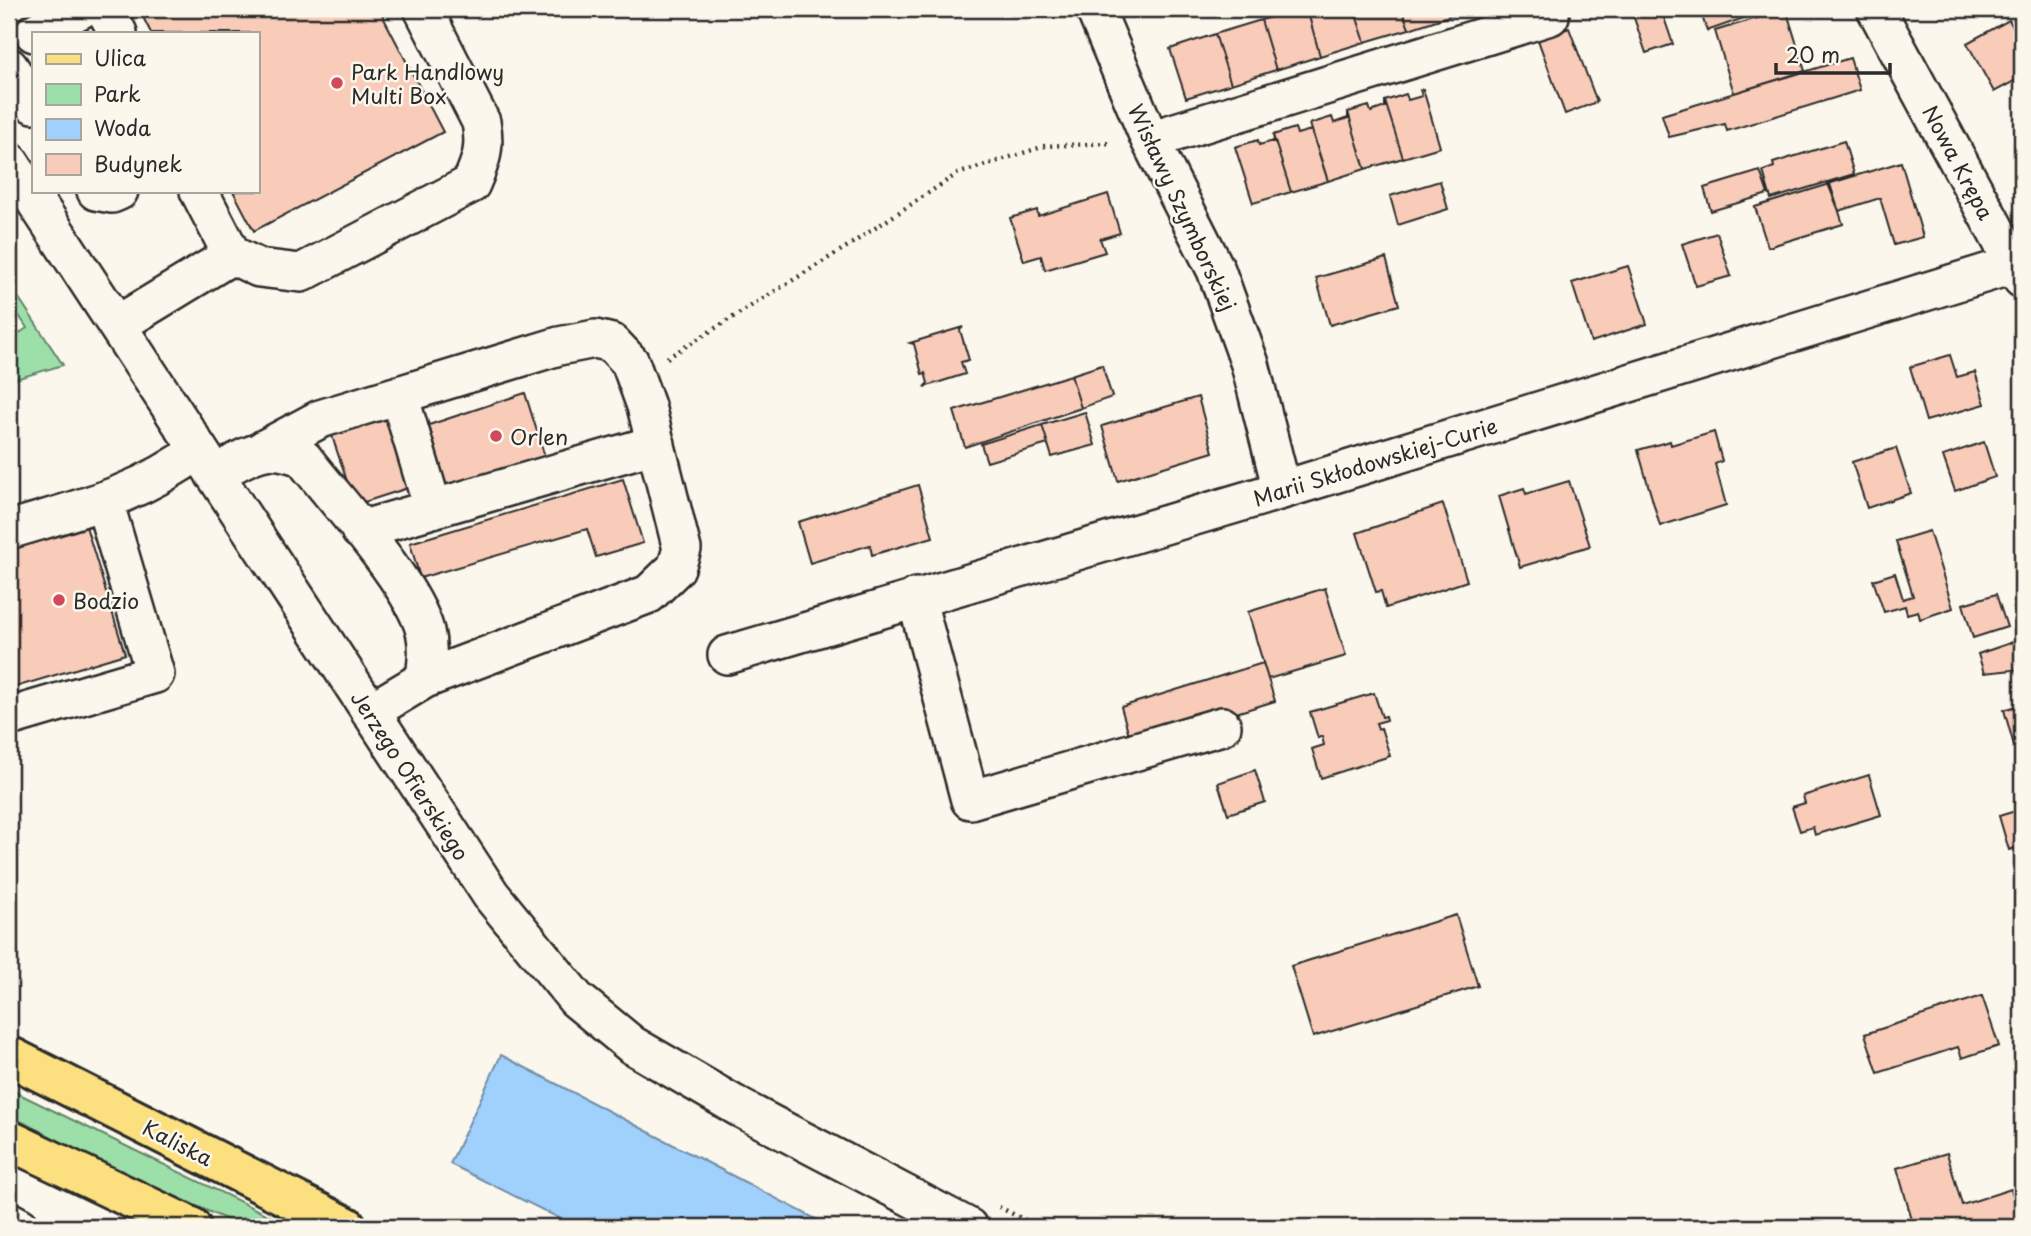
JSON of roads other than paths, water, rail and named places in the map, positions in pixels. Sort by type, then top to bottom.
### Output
[{"type":"main road","name":"Kaliska","points":[[9,1056],[347,1227]]},
{"type":"main road","points":[[9,1140],[191,1227]]},
{"type":"street","points":[[38,32],[81,9]]},
{"type":"street","points":[[105,9],[117,32]]},
{"type":"street","points":[[200,192],[232,255],[259,268],[301,273],[471,184],[482,162],[484,139],[481,122],[423,9]]},
{"type":"street","name":"Wisławy Szymborskiej","points":[[1095,9],[1150,140],[1216,270],[1250,364],[1282,490]]},
{"type":"street","name":"Nowa Krępa","points":[[1876,9],[2020,268]]},
{"type":"street","points":[[1150,140],[1550,16]]},
{"type":"street","points":[[9,47],[32,35]]},
{"type":"street","points":[[9,67],[32,102]]},
{"type":"street","name":"Jerzego Ofierskiego","points":[[9,161],[491,895],[576,999],[643,1052],[742,1109],[980,1215]]},
{"type":"street","points":[[117,325],[232,255]]},
{"type":"street","name":"Marii Skłodowskiej-Curie","points":[[727,655],[2020,268]]},
{"type":"street","points":[[9,530],[125,495],[171,471],[264,449],[320,419],[559,346],[595,339],[612,344],[630,362],[656,444],[682,549],[676,568],[649,594],[425,679],[370,712]]},
{"type":"street","points":[[399,395],[433,509]]},
{"type":"street","points":[[360,530],[656,444]]},
{"type":"street","points":[[264,449],[286,451],[303,458],[360,530],[415,607],[425,630],[428,655],[425,679]]},
{"type":"street","points":[[9,717],[155,674],[104,501]]},
{"type":"street","points":[[916,597],[970,800],[1222,726]]},
{"type":"water","points":[[501,1055],[831,1227],[577,1227],[450,1164]]},
{"type":"place","name":"Park Handlowy Multi Box","points":[[337,83]]},
{"type":"place","name":"Orlen","points":[[496,436]]},
{"type":"place","name":"Bodzio","points":[[59,600]]}]
